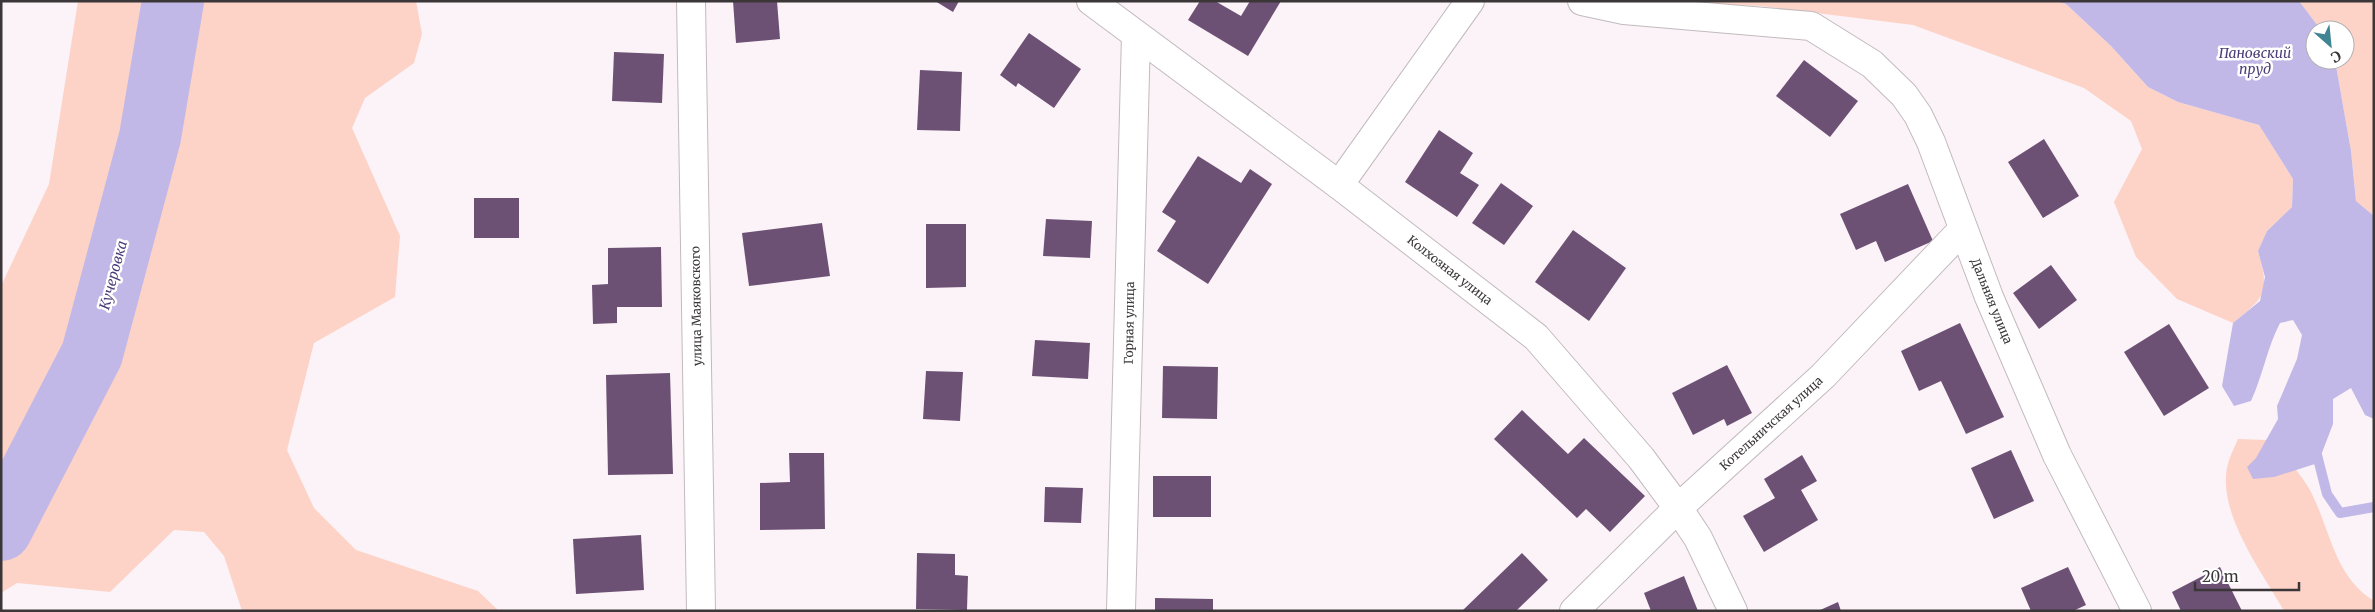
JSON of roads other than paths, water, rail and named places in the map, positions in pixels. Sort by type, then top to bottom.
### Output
[{"type":"street","name":"улица Маяковского","points":[[691,1],[701,611]]},
{"type":"street","name":"Колхозная улица","points":[[1091,1],[1339,185],[1536,337],[1641,458],[1678,508],[1698,538],[1733,611]]},
{"type":"street","points":[[1339,185],[1470,1]]},
{"type":"street","name":"Дальняя улица","points":[[1582,1],[1624,10],[1811,26],[1872,64],[1904,96],[1914,108],[1931,142],[1989,297],[2057,455],[2137,611]]},
{"type":"street","name":"Горная улица","points":[[1121,611],[1136,35]]},
{"type":"street","name":"Котельничская улица","points":[[1574,611],[1678,508],[1824,376],[1963,229]]},
{"type":"water","name":"Пановский пруд","points":[[2055,1],[2299,1],[2313,20],[2305,20],[2305,70],[2337,70],[2351,151],[2356,201],[2374,216],[2374,419],[2365,415],[2351,388],[2333,399],[2333,424],[2318,463],[2274,477],[2253,479],[2247,467],[2256,458],[2278,419],[2277,406],[2297,359],[2302,335],[2293,320],[2280,323],[2251,401],[2234,406],[2222,386],[2233,323],[2260,301],[2265,277],[2258,251],[2267,231],[2292,207],[2293,179],[2259,125],[2178,102],[2148,87],[2111,46],[2066,4]]},
{"type":"waterway","name":"Кучеровка","points":[[1,530],[92,354],[150,137],[173,1]]},
{"type":"waterway","points":[[2316,451],[2327,494],[2340,513],[2374,507]]}]
